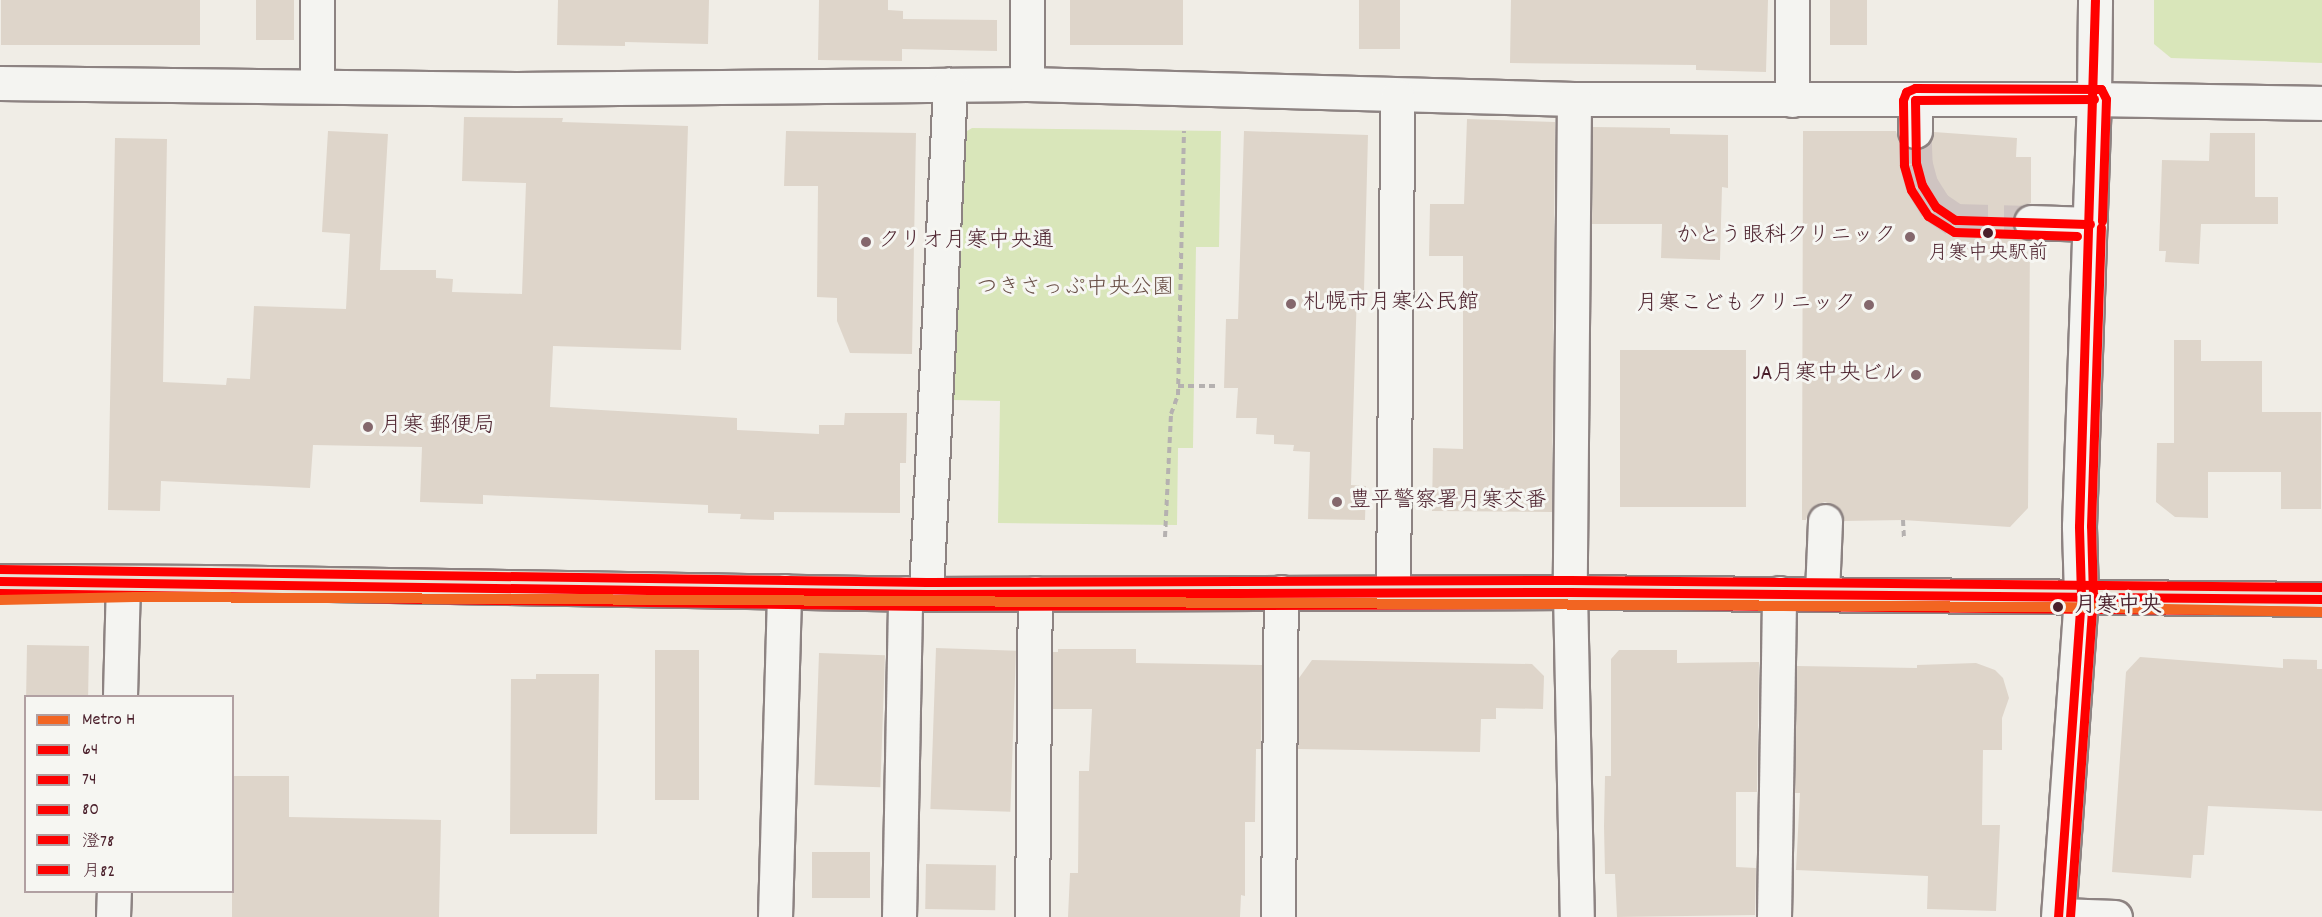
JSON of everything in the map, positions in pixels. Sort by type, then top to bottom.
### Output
[{"type":"highway","points":[[0,581],[916,594],[1570,592],[2322,599]]},
{"type":"street","points":[[317,0],[317,86]]},
{"type":"street","points":[[1027,0],[1027,84]]},
{"type":"street","points":[[1792,0],[1792,100]]},
{"type":"street","points":[[2095,0],[2094,99],[2079,526],[2081,595],[2059,916],[2115,917]]},
{"type":"street","points":[[0,83],[516,89],[1027,84],[1397,96],[1792,100],[1915,115],[2094,99],[2322,103]]},
{"type":"street","points":[[899,917],[916,594],[950,85]]},
{"type":"street","points":[[1393,592],[1397,96]]},
{"type":"street","points":[[1574,99],[1570,592],[1577,917]]},
{"type":"street","points":[[2031,222],[2090,224]]},
{"type":"street","points":[[1822,593],[1825,521]]},
{"type":"street","points":[[120,695],[123,583]]},
{"type":"street","points":[[775,917],[784,591]]},
{"type":"street","points":[[1278,917],[1281,592]]},
{"type":"street","points":[[1032,917],[1035,593]]},
{"type":"street","points":[[1774,917],[1779,593]]},
{"type":"street","points":[[113,917],[114,893]]},
{"type":"path","points":[[1165,537],[1171,414],[1178,386],[1184,131]]},
{"type":"path","points":[[1178,386],[1219,386]]},
{"type":"path","points":[[1903,520],[1904,538]]},
{"type":"green space","points":[[2154,0],[2322,0],[2322,63],[2171,58],[2154,44]]},
{"type":"green space","name":"つきさっぷ中央公園","points":[[972,128],[1221,131],[1219,247],[1196,247],[1193,448],[1178,448],[1177,525],[998,523],[1000,401],[953,400],[957,137]]},
{"type":"building","points":[[1,0],[200,0],[200,45],[1,45]]},
{"type":"building","points":[[256,0],[294,0],[294,40],[256,40]]},
{"type":"building","points":[[558,0],[709,0],[708,44],[625,42],[625,46],[557,45]]},
{"type":"building","points":[[819,0],[888,0],[888,10],[903,11],[903,19],[997,20],[997,51],[902,49],[902,61],[818,60]]},
{"type":"building","points":[[1070,0],[1183,0],[1183,45],[1070,45]]},
{"type":"building","points":[[1359,0],[1400,0],[1400,49],[1359,49]]},
{"type":"building","points":[[1511,0],[1768,0],[1766,72],[1696,70],[1696,65],[1510,63]]},
{"type":"building","points":[[1830,0],[1867,0],[1867,45],[1830,45]]},
{"type":"building","points":[[464,117],[563,118],[562,122],[688,126],[681,350],[553,346],[550,407],[737,418],[737,430],[819,434],[819,425],[844,425],[845,413],[907,413],[906,463],[900,463],[900,513],[774,512],[774,520],[740,519],[741,514],[708,513],[708,505],[483,495],[483,504],[420,502],[422,447],[313,445],[310,488],[161,481],[160,511],[108,510],[115,138],[167,139],[163,382],[226,385],[227,378],[250,379],[254,306],[346,309],[350,234],[322,232],[328,131],[388,134],[380,270],[436,270],[436,278],[453,279],[452,292],[522,294],[526,183],[462,181]]},
{"type":"building","points":[[1467,119],[1555,122],[1552,512],[1432,511],[1433,448],[1463,449],[1463,256],[1429,256],[1430,204],[1464,204]]},
{"type":"building","points":[[1593,127],[1670,128],[1670,134],[1728,135],[1728,188],[1722,187],[1720,260],[1661,258],[1662,224],[1592,224]]},
{"type":"building","name":"クリオ月寒中央通","points":[[786,131],[916,133],[912,354],[850,353],[837,321],[837,298],[817,297],[818,186],[784,186]]},
{"type":"building","name":"札幌市月寒公民館","points":[[1244,131],[1368,135],[1364,291],[1357,291],[1351,485],[1366,486],[1365,520],[1308,519],[1310,452],[1293,451],[1294,445],[1274,444],[1274,435],[1256,434],[1257,418],[1236,418],[1238,388],[1224,388],[1226,319],[1238,319]]},
{"type":"building","name":"JA月寒中央ビル","points":[[1803,131],[1896,131],[1899,141],[1914,150],[1925,147],[1931,141],[1934,132],[2017,138],[2016,157],[2031,157],[2031,203],[2023,205],[2015,212],[2012,222],[2014,230],[2021,238],[2030,241],[2028,508],[2010,527],[1903,520],[1844,521],[1841,512],[1835,506],[1825,502],[1816,505],[1809,511],[1806,520],[1802,520]]},
{"type":"building","points":[[2210,133],[2255,133],[2255,197],[2278,197],[2278,224],[2201,224],[2199,264],[2165,262],[2166,251],[2159,251],[2162,160],[2209,161]]},
{"type":"building","points":[[2174,340],[2201,340],[2201,361],[2262,361],[2262,412],[2321,412],[2321,509],[2281,509],[2281,472],[2208,472],[2208,518],[2175,517],[2156,502],[2157,443],[2174,443]]},
{"type":"building","points":[[1620,350],[1746,350],[1746,507],[1620,507]]},
{"type":"building","points":[[27,645],[89,646],[88,695],[26,695]]},
{"type":"building","points":[[936,648],[1016,651],[1010,812],[930,809]]},
{"type":"building","points":[[1058,649],[1136,649],[1136,663],[1262,665],[1261,749],[1256,749],[1255,822],[1245,822],[1245,896],[1241,895],[1240,917],[1068,917],[1070,873],[1078,873],[1079,771],[1089,771],[1092,709],[1053,709],[1053,652],[1058,652]]},
{"type":"building","points":[[655,650],[699,650],[699,800],[655,800]]},
{"type":"building","points":[[1619,650],[1677,650],[1677,663],[1759,662],[1757,792],[1736,792],[1736,867],[1756,868],[1755,915],[1617,917],[1615,874],[1605,874],[1604,826],[1605,776],[1611,776],[1611,659]]},
{"type":"building","points":[[819,653],[885,655],[880,787],[814,785]]},
{"type":"building","points":[[2140,657],[2283,668],[2283,659],[2317,660],[2317,669],[2322,669],[2322,811],[2208,806],[2204,855],[2193,855],[2191,878],[2112,872],[2126,672]]},
{"type":"building","points":[[1312,660],[1532,664],[1544,676],[1543,709],[1496,708],[1496,719],[1481,719],[1480,752],[1298,749],[1299,678]]},
{"type":"building","points":[[1976,663],[1995,670],[2003,678],[2009,698],[2002,718],[2002,750],[1983,750],[1982,825],[2000,825],[1996,911],[1927,909],[1928,876],[1796,870],[1800,793],[1795,793],[1797,666],[1917,668],[1917,665]]},
{"type":"building","points":[[536,674],[599,674],[597,834],[510,834],[511,679],[536,679]]},
{"type":"building","points":[[234,776],[289,776],[289,817],[441,820],[439,917],[232,917]]},
{"type":"building","points":[[812,852],[870,852],[870,898],[812,898]]},
{"type":"building","points":[[926,864],[996,865],[995,910],[925,909]]},
{"type":"tunnel","points":[[1915,131],[1916,163],[1922,185],[1936,207],[1955,220],[2031,222]]},
{"type":"metro line","name":"H","points":[[0,600],[134,597],[2058,607],[2322,612]]},
{"type":"transit line","name":"澄78","points":[[2058,917],[2081,595],[2079,526],[2095,0]]},
{"type":"transit line","name":"月82","points":[[2077,236],[1954,232],[1928,216],[1911,190],[1904,165],[1903,100],[1906,92],[1915,88],[2101,89],[2106,99],[2102,221]]},
{"type":"transit line","name":"澄78","points":[[1915,100],[2094,99]]},
{"type":"transit line","name":"澄78","points":[[1915,100],[1916,163],[1922,185],[1936,207],[1955,220],[2090,224]]},
{"type":"transit line","name":"月82","points":[[2070,917],[2093,596],[2091,526],[2101,227]]},
{"type":"transit line","name":"80","points":[[0,569],[926,582],[1570,580],[2322,587]]},
{"type":"transit line","name":"64","points":[[0,581],[926,594],[1570,592],[2322,599]]},
{"type":"transit line","name":"74","points":[[0,593],[926,606],[1570,604],[2322,611]]},
{"type":"place","name":"月寒中央駅前","points":[[1988,233]]},
{"type":"place","name":"かとう眼科クリニック","points":[[1910,237]]},
{"type":"place","name":"クリオ月寒中央通","points":[[866,242]]},
{"type":"place","name":"札幌市月寒公民館","points":[[1291,304]]},
{"type":"place","name":"月寒こどもクリニック","points":[[1869,305]]},
{"type":"place","name":"JA月寒中央ビル","points":[[1916,375]]},
{"type":"place","name":"月寒 郵便局","points":[[368,427]]},
{"type":"place","name":"豊平警察署月寒交番","points":[[1337,502]]},
{"type":"place","name":"月寒中央","points":[[2058,607]]}]
